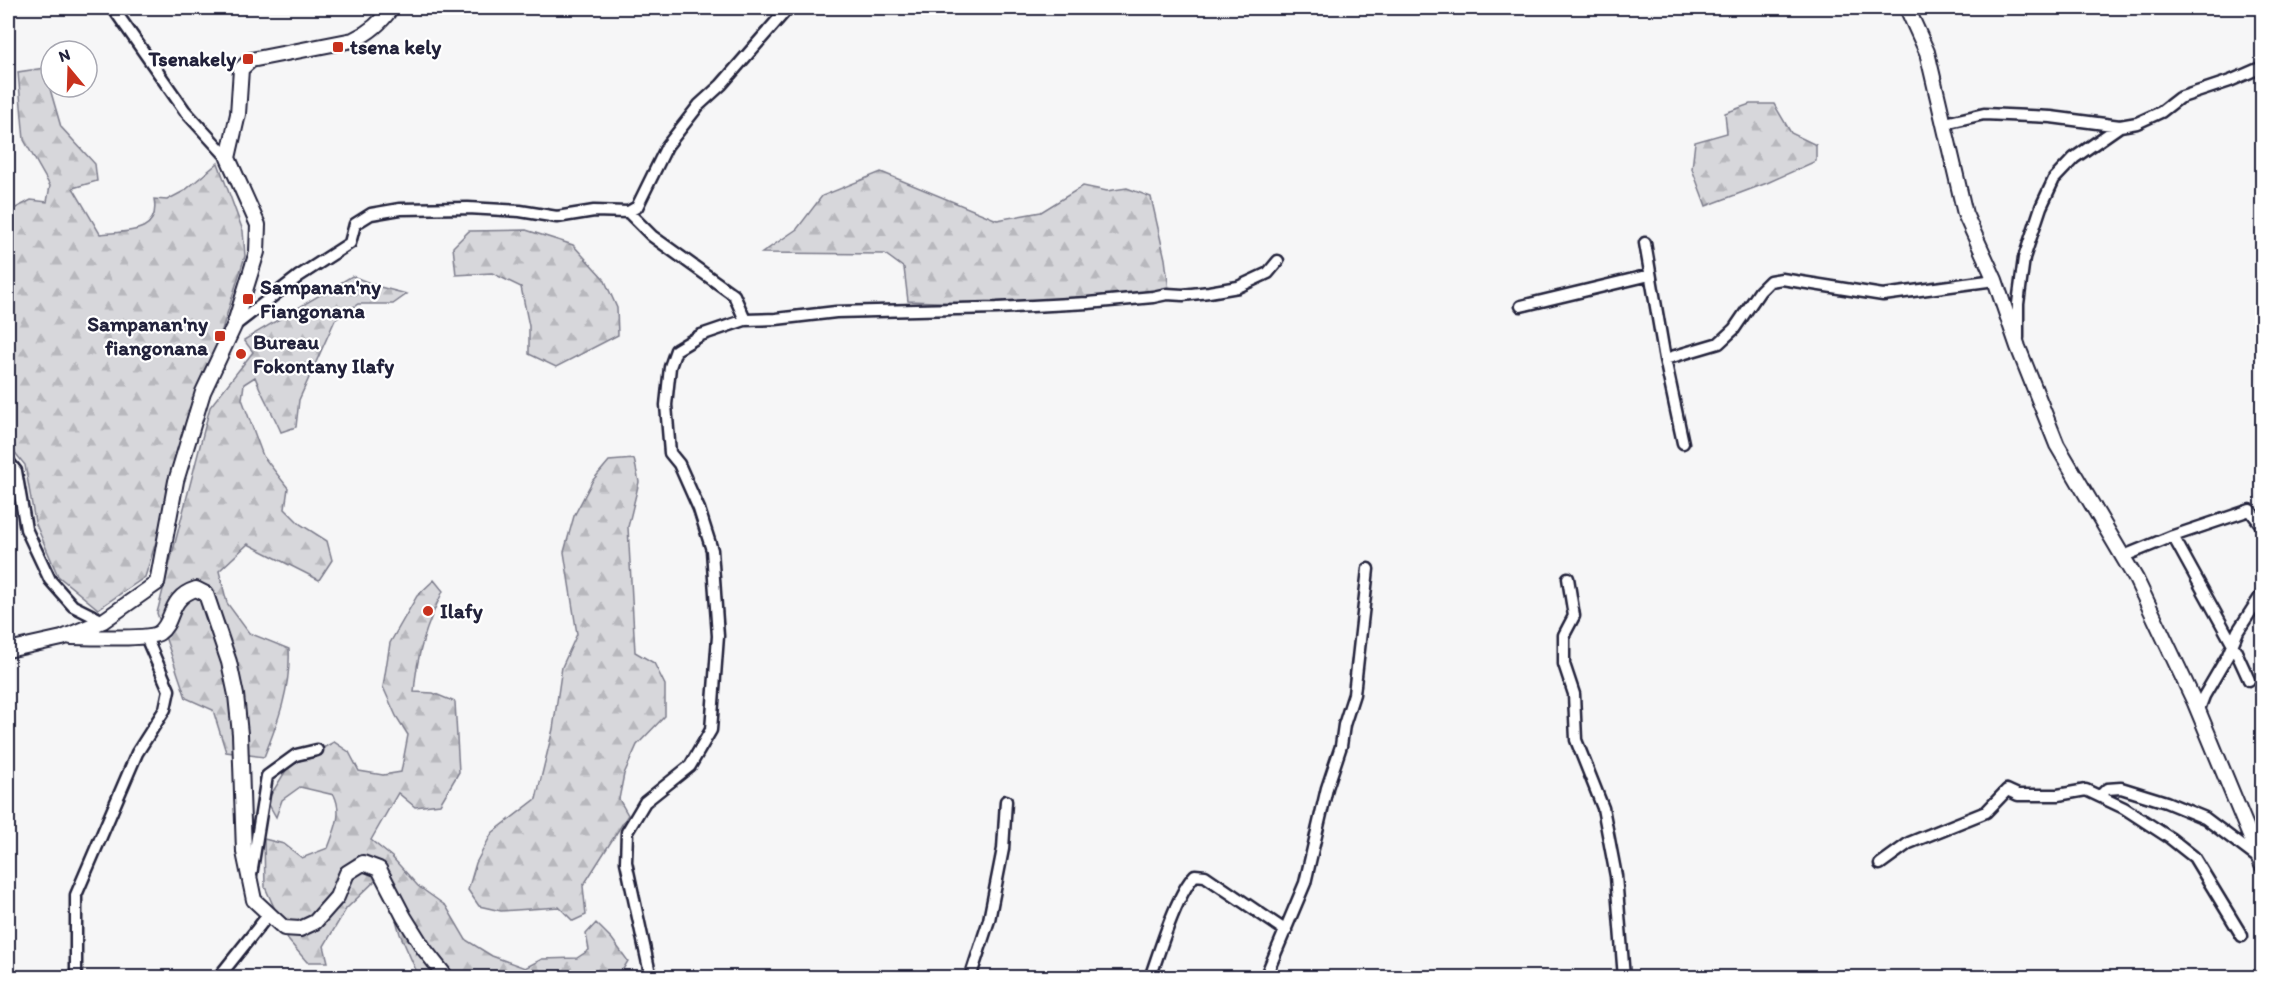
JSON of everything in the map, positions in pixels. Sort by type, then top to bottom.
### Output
[{"type":"street","points":[[8,650],[62,638],[103,621],[157,583],[176,481],[203,392],[234,326],[257,252],[258,225],[228,158],[185,111],[113,8]]},
{"type":"street","points":[[228,158],[238,114],[241,69],[251,60],[352,40],[368,34],[391,8]]},
{"type":"street","points":[[234,326],[299,276],[350,243],[355,224],[371,214],[400,209],[468,208],[520,211],[557,217],[594,211],[628,212],[637,207],[667,146],[699,105],[725,81],[788,8]]},
{"type":"street","points":[[1907,8],[1927,52],[1965,214],[1995,280],[2018,347],[2057,445],[2124,556],[2198,712],[2261,862]]},
{"type":"street","points":[[1945,123],[1984,114],[2051,117],[2120,126],[2137,123],[2161,111],[2179,98],[2230,81],[2262,67]]},
{"type":"street","points":[[2018,347],[2018,304],[2024,258],[2041,207],[2054,179],[2074,158],[2120,126]]},
{"type":"street","points":[[628,212],[652,237],[734,295],[745,320]]},
{"type":"street","points":[[1645,243],[1665,359],[1683,443]]},
{"type":"street","points":[[651,978],[626,862],[627,832],[645,802],[690,766],[711,730],[718,636],[712,550],[699,509],[680,464],[670,453],[666,405],[670,367],[676,350],[701,335],[745,320],[836,312],[997,308],[1088,303],[1167,294],[1183,296],[1238,287],[1268,273],[1278,261]]},
{"type":"street","points":[[1521,306],[1650,275]]},
{"type":"street","points":[[1665,359],[1719,343],[1734,328],[1760,291],[1770,281],[1782,279],[1883,295],[1995,280]]},
{"type":"street","points":[[8,461],[16,471],[26,529],[50,580],[73,606],[103,621]]},
{"type":"street","points":[[2124,556],[2173,536],[2250,510],[2262,526]]},
{"type":"street","points":[[2173,536],[2249,680]]},
{"type":"street","points":[[1265,978],[1305,883],[1327,788],[1341,746],[1344,725],[1354,694],[1368,569]]},
{"type":"street","points":[[1568,578],[1574,616],[1564,635],[1564,664],[1574,694],[1576,740],[1603,808],[1608,831],[1616,876],[1624,978]]},
{"type":"street","points":[[62,638],[146,637],[159,633],[185,592],[196,589],[206,594],[229,662],[236,695],[240,734],[244,852],[254,900],[284,928],[300,929],[315,922],[337,897],[347,873],[363,863],[380,869],[404,917],[424,949],[447,978]]},
{"type":"street","points":[[2198,712],[2238,631],[2262,594]]},
{"type":"street","points":[[76,978],[76,895],[137,753],[165,709],[169,690],[146,637]]},
{"type":"street","points":[[250,884],[267,776],[296,755],[317,750]]},
{"type":"street","points":[[2100,796],[2108,789],[2121,788],[2166,802],[2205,818],[2261,862]]},
{"type":"street","points":[[1880,864],[1909,843],[1929,833],[1986,812],[2007,790],[2018,795],[2058,795],[2086,790],[2170,838],[2194,857],[2242,936]]},
{"type":"street","points":[[970,978],[989,920],[1003,849],[1006,801]]},
{"type":"street","points":[[1150,978],[1188,882],[1195,875],[1205,876],[1286,931]]},
{"type":"street","points":[[218,978],[269,914]]},
{"type":"green space","points":[[39,69],[39,99],[53,99],[61,127],[95,164],[97,181],[73,188],[100,234],[129,231],[146,225],[152,219],[155,211],[154,199],[167,200],[184,191],[218,163],[243,231],[245,256],[145,577],[98,609],[58,576],[35,522],[25,465],[8,444],[8,210],[31,200],[47,202],[50,186],[24,140],[18,72]]},
{"type":"green space","points":[[1750,104],[1774,104],[1791,133],[1816,145],[1816,161],[1767,183],[1706,206],[1692,169],[1695,142],[1727,133],[1725,113]]},
{"type":"green space","points":[[881,172],[997,220],[1041,212],[1083,186],[1107,191],[1127,188],[1151,197],[1165,259],[1169,290],[1147,296],[990,304],[908,301],[904,268],[885,254],[762,253],[797,229],[822,196]]},
{"type":"green space","points":[[526,230],[573,245],[604,279],[617,308],[618,335],[556,367],[529,354],[529,326],[521,287],[492,273],[456,275],[453,247],[469,231]]},
{"type":"green space","points":[[352,276],[407,294],[393,304],[358,304],[335,320],[299,400],[296,427],[281,432],[255,377],[244,384],[242,399],[263,456],[288,488],[285,509],[300,524],[327,541],[332,560],[319,580],[248,544],[219,571],[227,603],[249,633],[289,649],[286,691],[264,757],[226,752],[213,710],[186,698],[157,613],[210,407],[253,352],[244,340]]},
{"type":"green space","points":[[634,459],[639,482],[628,527],[635,652],[654,663],[665,685],[665,716],[637,745],[624,774],[619,799],[628,815],[583,886],[586,915],[573,921],[559,907],[501,911],[479,906],[468,890],[476,863],[492,833],[536,799],[553,729],[562,667],[577,634],[564,552],[574,516],[593,480],[609,461]]},
{"type":"green space","points":[[434,580],[443,591],[423,640],[414,692],[433,693],[455,702],[459,772],[440,804],[415,807],[398,793],[371,840],[392,857],[418,886],[446,906],[466,940],[492,956],[525,968],[542,959],[577,958],[589,950],[586,934],[596,923],[612,939],[628,961],[619,976],[419,977],[400,934],[390,899],[376,880],[346,909],[324,946],[328,962],[307,962],[289,941],[265,887],[264,839],[284,844],[302,858],[328,848],[337,821],[338,808],[334,795],[300,787],[282,800],[276,817],[267,801],[288,767],[334,742],[349,752],[359,771],[383,775],[401,772],[408,735],[396,716],[383,687],[390,643],[417,596]]},
{"type":"place","name":"tsena kely","points":[[338,47]]},
{"type":"place","name":"Tsenakely","points":[[248,59]]},
{"type":"place","name":"Sampanan'ny Fiangonana","points":[[248,299]]},
{"type":"place","name":"Sampanan'ny fiangonana","points":[[220,336]]},
{"type":"place","name":"Bureau Fokontany Ilafy","points":[[241,354]]},
{"type":"place","name":"Ilafy","points":[[428,611]]}]
